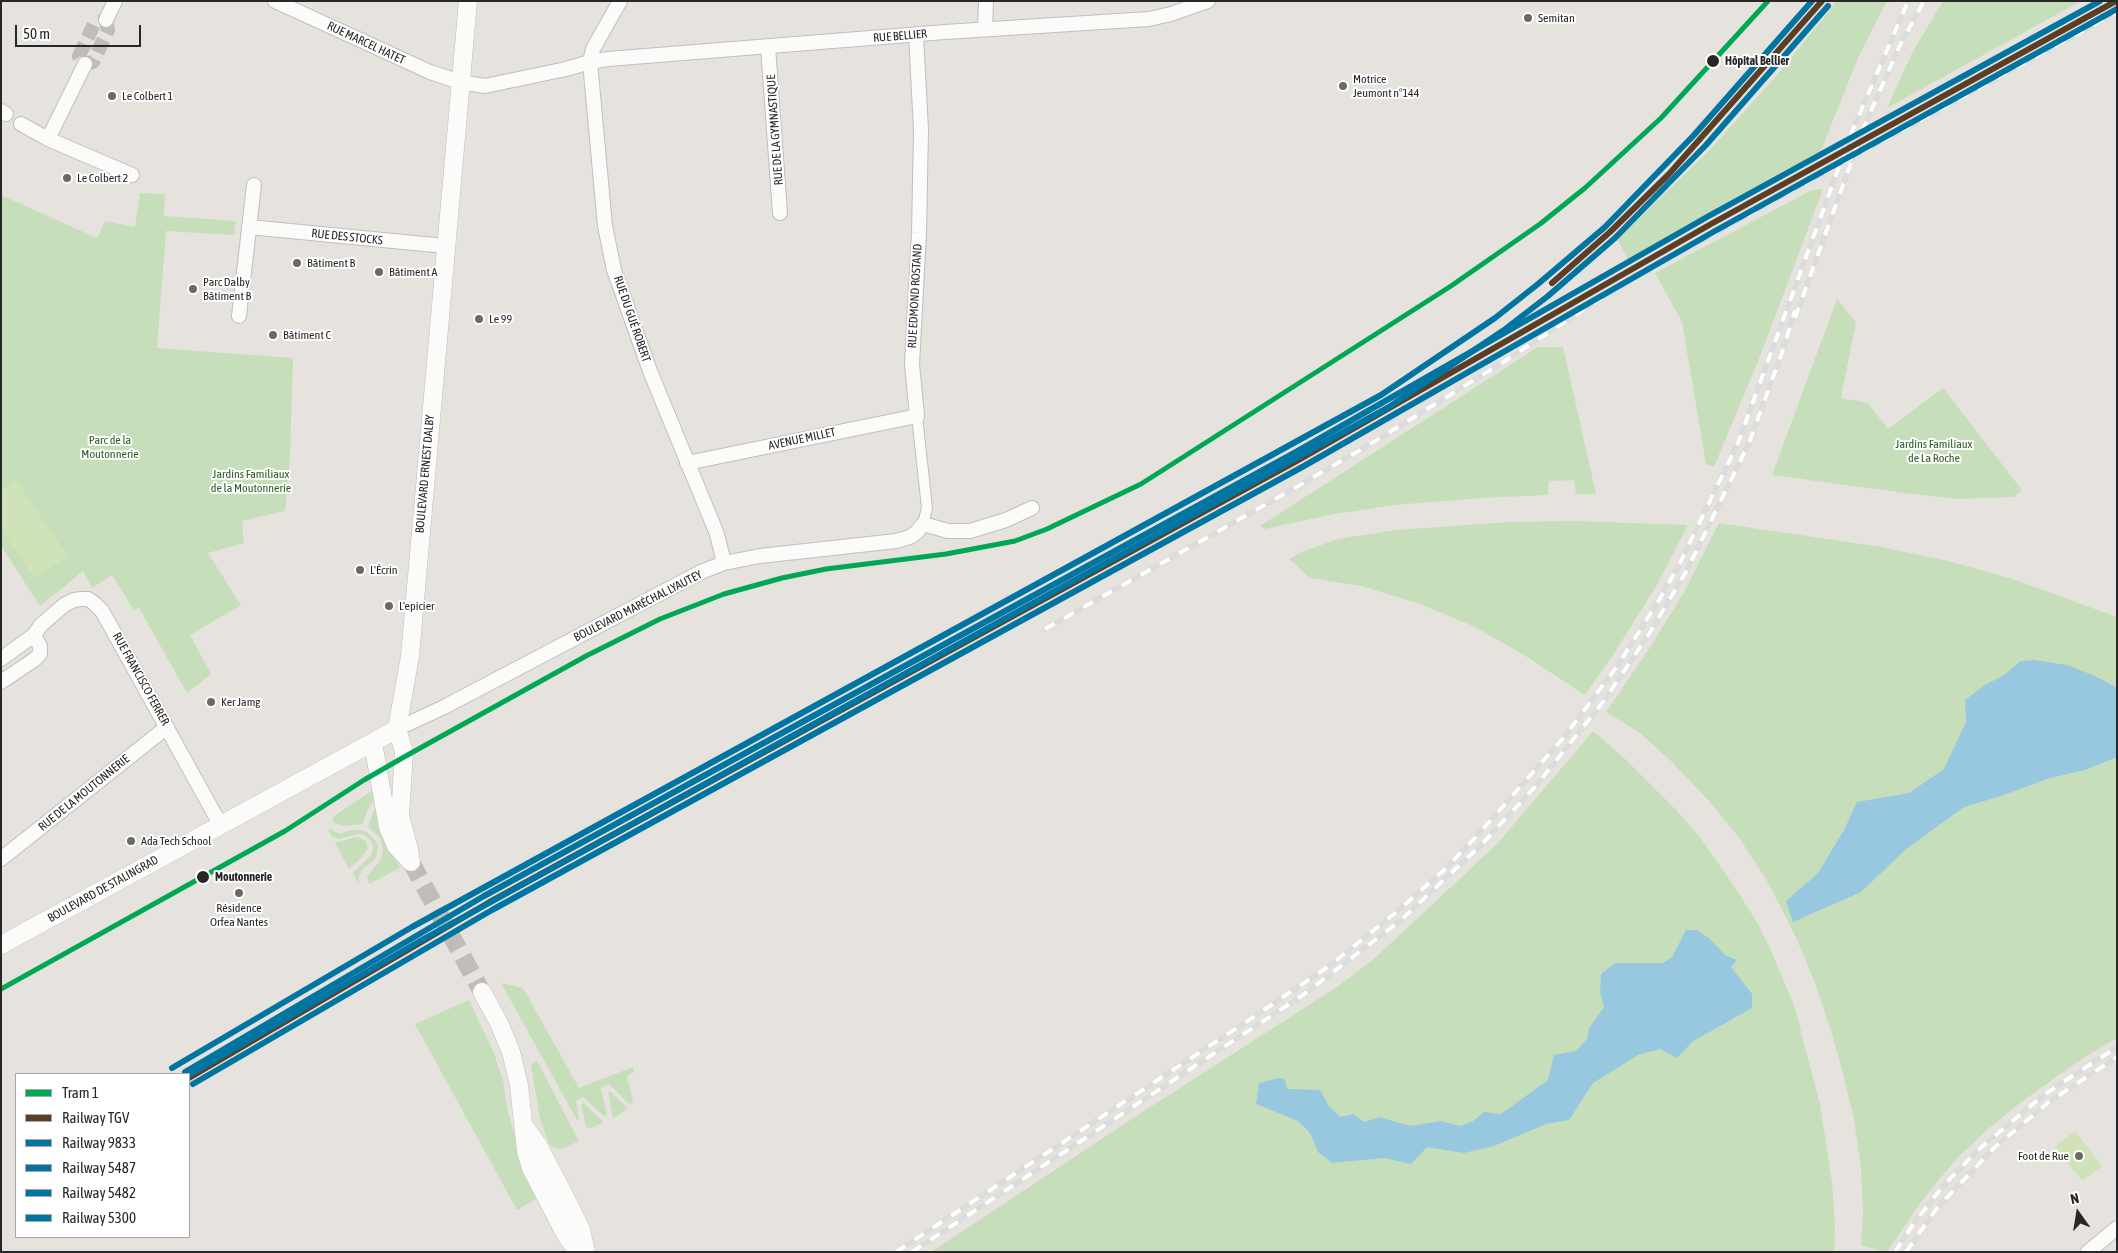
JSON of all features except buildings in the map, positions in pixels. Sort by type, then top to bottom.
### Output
[{"type":"street","points":[[106,20],[115,1]]},
{"type":"street","name":"RUE MARCEL HATET","points":[[275,1],[430,72],[460,82],[485,86],[494,85],[590,62]]},
{"type":"street","name":"BOULEVARD ERNEST DALBY","points":[[397,729],[410,656],[468,1]]},
{"type":"street","points":[[590,62],[593,49],[620,1]]},
{"type":"street","points":[[985,29],[986,1]]},
{"type":"street","name":"RUE BELLIER","points":[[590,62],[985,29],[1149,19],[1171,14],[1208,1]]},
{"type":"street","name":"RUE EDMOND ROSTAND","points":[[916,35],[921,130],[919,233],[912,364],[927,508],[923,524]]},
{"type":"street","name":"RUE DE LA GYMNASTIQUE","points":[[768,47],[780,213]]},
{"type":"street","name":"RUE DU GUÉ ROBERT","points":[[590,62],[605,226],[614,270],[650,371],[717,534],[724,563]]},
{"type":"street","points":[[48,138],[85,64]]},
{"type":"street","points":[[21,124],[132,175]]},
{"type":"street","points":[[239,316],[254,185]]},
{"type":"street","name":"RUE DES STOCKS","points":[[249,227],[445,246]]},
{"type":"street","name":"AVENUE MILLET","points":[[687,463],[917,416]]},
{"type":"street","points":[[923,524],[948,531],[967,532],[1006,520],[1032,508]]},
{"type":"street","name":"BOULEVARD MARÉCHAL LYAUTEY","points":[[397,729],[444,707],[701,572],[724,563],[760,556],[896,541],[918,532],[923,524]]},
{"type":"street","name":"RUE FRANCISCO FERRER","points":[[1,659],[34,636],[41,624],[64,605],[74,600],[88,599],[94,603],[102,611],[112,627],[202,790],[213,828]]},
{"type":"street","points":[[1,682],[35,660],[40,654],[40,646],[34,636]]},
{"type":"street","name":"RUE DE LA MOUTONNERIE","points":[[1,858],[167,727]]},
{"type":"street","points":[[213,828],[397,729],[404,752],[400,816],[410,849],[411,862],[396,846],[388,827],[373,742]]},
{"type":"street","name":"BOULEVARD DE STALINGRAD","points":[[1,945],[213,828]]},
{"type":"street","points":[[482,992],[499,1023],[511,1052],[519,1085],[526,1151],[531,1168],[567,1237],[578,1252]]},
{"type":"street","points":[[523,1125],[538,1145],[570,1207],[581,1230],[586,1252]]},
{"type":"street","points":[[2088,1252],[2117,1228]]},
{"type":"green space","points":[[1837,1],[1887,1],[1858,58],[1820,153],[1628,259],[1617,239],[1708,152],[1778,74]]},
{"type":"green space","points":[[1943,1],[2081,1],[1887,108],[1912,53]]},
{"type":"green space","points":[[1823,189],[1761,354],[1714,467],[1706,464],[1682,322],[1655,273],[1812,190]]},
{"type":"green space","name":"Parc de la Moutonnerie","points":[[140,193],[165,194],[164,216],[236,221],[234,235],[166,231],[157,348],[293,358],[290,457],[285,511],[242,521],[244,543],[208,553],[241,605],[190,635],[211,674],[187,693],[139,608],[134,610],[112,575],[92,588],[83,571],[40,606],[1,546],[1,195],[97,238],[105,221],[135,227]]},
{"type":"green space","name":"Jardins Familiaux de La Roche","points":[[1837,299],[1856,322],[1841,398],[1868,403],[1888,429],[1943,388],[2022,490],[2014,497],[1959,499],[1772,475]]},
{"type":"green space","points":[[1538,347],[1563,347],[1596,494],[1576,494],[1574,480],[1549,481],[1548,495],[1395,505],[1334,514],[1265,529],[1260,526]]},
{"type":"green space","points":[[16,480],[68,556],[35,579],[1,529],[1,490]]},
{"type":"green space","points":[[1575,521],[1688,525],[1657,585],[1585,695],[1524,655],[1473,626],[1420,604],[1361,586],[1310,578],[1289,559],[1304,551],[1338,539],[1396,530],[1509,522]]},
{"type":"green space","points":[[1719,523],[1881,547],[1948,561],[2013,579],[2117,617],[2117,1038],[2056,1077],[1987,1130],[1955,1160],[1921,1202],[1887,1252],[1861,1246],[1863,1213],[1861,1168],[1854,1120],[1844,1077],[1815,983],[1795,935],[1767,881],[1740,839],[1709,801],[1672,762],[1640,733],[1606,712],[1651,646],[1684,592]]},
{"type":"green space","points":[[1593,731],[1623,757],[1700,837],[1758,924],[1772,953],[1794,1005],[1820,1104],[1832,1182],[1835,1225],[1834,1252],[931,1252],[1144,1111],[1337,987],[1374,959],[1498,843]]},
{"type":"green space","points":[[373,790],[375,799],[367,811],[363,824],[344,826],[334,823],[332,820],[334,816]]},
{"type":"green space","points":[[376,805],[389,846],[400,868],[369,884],[367,876],[380,861],[383,853],[381,839],[368,827]]},
{"type":"green space","points":[[330,829],[340,834],[352,830],[362,830],[375,840],[378,846],[376,858],[362,870],[358,878],[360,887],[353,873],[371,855],[373,850],[372,842],[364,835],[359,834],[338,839],[332,836],[328,830]]},
{"type":"green space","points":[[356,837],[365,840],[368,848],[361,858],[349,869],[335,843]]},
{"type":"green space","points":[[501,983],[523,988],[579,1088],[633,1067],[634,1072],[627,1076],[633,1102],[629,1104],[609,1084],[601,1088],[607,1115],[604,1116],[583,1097],[576,1101],[579,1119],[577,1120]]},
{"type":"green space","points":[[469,1000],[494,1053],[503,1080],[507,1108],[522,1161],[540,1197],[517,1210],[415,1024]]},
{"type":"green space","points":[[537,1061],[579,1141],[562,1149],[555,1148],[549,1144],[540,1119],[531,1065]]},
{"type":"green space","points":[[610,1091],[628,1109],[613,1118],[608,1092]]},
{"type":"green space","points":[[583,1103],[604,1122],[591,1128],[586,1127],[581,1104]]},
{"type":"green space","name":"Foot de Rue","points":[[2075,1131],[2102,1166],[2082,1181],[2055,1146]]},
{"type":"water","points":[[2034,660],[2067,665],[2095,676],[2117,688],[2117,757],[2085,770],[2050,778],[1964,807],[1905,850],[1861,892],[1793,922],[1786,901],[1818,873],[1844,830],[1857,802],[1909,793],[1944,769],[1966,722],[1965,700],[1985,685],[2004,675],[2021,661]]},
{"type":"water","points":[[1686,930],[1697,930],[1710,939],[1725,955],[1737,960],[1731,967],[1752,994],[1752,1008],[1692,1042],[1677,1058],[1660,1049],[1638,1055],[1593,1083],[1569,1120],[1546,1124],[1494,1146],[1464,1153],[1427,1147],[1411,1164],[1384,1158],[1332,1163],[1318,1152],[1310,1133],[1298,1121],[1256,1104],[1259,1083],[1279,1078],[1285,1079],[1287,1089],[1320,1090],[1329,1106],[1340,1117],[1353,1114],[1364,1122],[1379,1117],[1410,1126],[1441,1121],[1461,1126],[1473,1121],[1484,1112],[1501,1114],[1548,1080],[1554,1055],[1576,1051],[1587,1039],[1589,1028],[1604,1007],[1600,992],[1601,974],[1615,963],[1663,963],[1672,957]]},
{"type":"tunnel","points":[[106,20],[108,30],[93,62],[85,64],[79,56],[94,24],[106,20]]},
{"type":"tunnel","points":[[411,862],[482,992]]},
{"type":"railway","points":[[896,1252],[1329,966],[1394,914],[1443,871],[1475,838],[1565,736],[1618,665],[1659,600],[1679,565],[1738,443],[1851,134],[1908,1]]},
{"type":"railway","points":[[1795,318],[1864,127],[1899,47],[1924,1]]},
{"type":"railway","points":[[1045,629],[1367,446],[1505,361],[1629,280],[2117,12]]},
{"type":"railway","points":[[912,1252],[1303,995],[1400,921],[1481,845],[1535,787],[1603,702],[1649,634],[1687,570],[1749,443],[1783,350],[1795,310]]},
{"type":"railway","points":[[1895,1252],[1914,1223],[1943,1186],[1978,1150],[2045,1094],[2117,1047]]},
{"type":"railway","points":[[1906,1252],[1937,1208],[1995,1147],[2049,1102],[2117,1057]]},
{"type":"tram line","name":"1","points":[[1,989],[285,831],[364,780],[404,757],[586,656],[660,619],[724,594],[782,578],[826,569],[946,554],[1015,541],[1047,529],[1141,484],[1451,286],[1540,224],[1585,188],[1661,118],[1768,1]]},
{"type":"rail line","name":"5300","points":[[172,1068],[412,927],[1381,395],[1495,318],[1605,227],[1694,135],[1812,1]]},
{"type":"rail line","name":"TGV","points":[[1552,283],[1610,232],[1669,174],[1822,1]]},
{"type":"rail line","name":"5487","points":[[185,1072],[484,896],[1296,452],[1707,217],[2100,1]]},
{"type":"rail line","name":"TGV","points":[[190,1077],[488,903],[1300,459],[1711,224],[2116,1]]},
{"type":"rail line","name":"5482","points":[[190,1074],[420,941],[1389,407],[1504,330],[1548,296],[1615,238],[1706,145],[1828,6]]},
{"type":"rail line","name":"9833","points":[[193,1084],[492,910],[1304,466],[1715,231],[2117,9]]},
{"type":"place","name":"Semitan","points":[[1528,18]]},
{"type":"place","name":"Hôpital Bellier","points":[[1713,61]]},
{"type":"place","name":"Motrice Jeumont n°144","points":[[1343,86]]},
{"type":"place","name":"Le Colbert 1","points":[[112,96]]},
{"type":"place","name":"Le Colbert 2","points":[[67,178]]},
{"type":"place","name":"Bâtiment B","points":[[297,263]]},
{"type":"place","name":"Bâtiment A","points":[[379,272]]},
{"type":"place","name":"Parc Dalby Bâtiment B","points":[[193,289]]},
{"type":"place","name":"Le 99","points":[[479,319]]},
{"type":"place","name":"Bâtiment C","points":[[273,335]]},
{"type":"place","name":"L'Écrin","points":[[360,570]]},
{"type":"place","name":"L'epicier","points":[[389,606]]},
{"type":"place","name":"Ker Jamg","points":[[211,702]]},
{"type":"place","name":"Ada Tech School","points":[[131,841]]},
{"type":"place","name":"Moutonnerie","points":[[203,877]]},
{"type":"place","name":"Résidence Orfea Nantes","points":[[239,893]]},
{"type":"place","name":"Foot de Rue","points":[[2079,1156]]},
{"type":"park label","name":"Jardins Familiaux de la Moutonnerie","points":[[251,481]]}]
